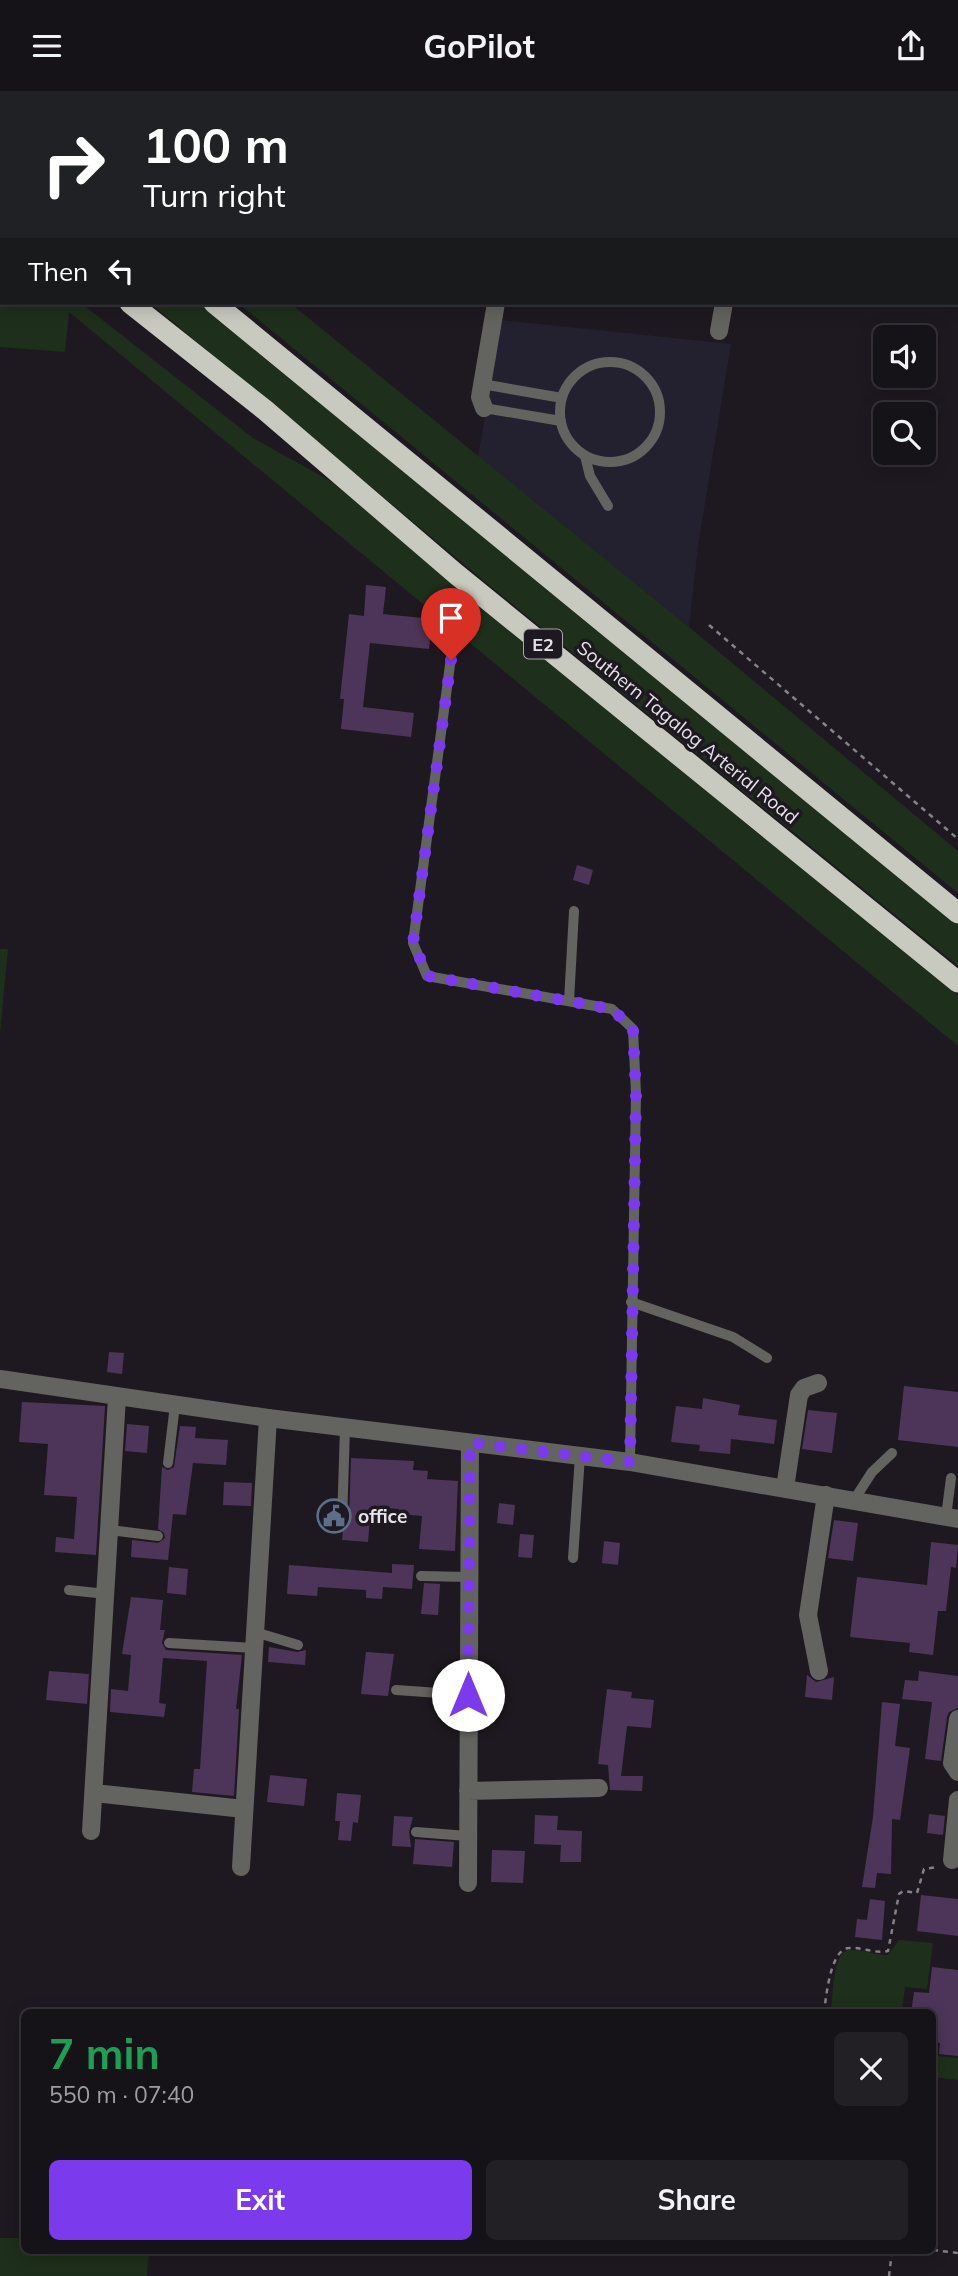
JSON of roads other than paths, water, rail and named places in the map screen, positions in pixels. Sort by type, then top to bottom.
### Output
[{"type":"highway","name":"Southern Tagalog Arterial Road","points":[[133,305],[265,410],[466,582],[958,982]]},
{"type":"highway","name":"Southern Tagalog Arterial Road","points":[[216,305],[958,913]]},
{"type":"street","points":[[484,408],[480,403],[482,384],[496,305]]},
{"type":"street","points":[[719,331],[723,305]]},
{"type":"street","points":[[0,1379],[268,1419],[630,1462],[952,1518]]},
{"type":"street","points":[[785,1488],[799,1395],[804,1388],[818,1383]]},
{"type":"street","points":[[91,1831],[117,1397]]},
{"type":"street","points":[[241,1867],[268,1419]]},
{"type":"street","points":[[468,1883],[470,1443]]},
{"type":"street","points":[[819,1671],[808,1615],[826,1495]]},
{"type":"street","points":[[958,1719],[952,1764],[958,1772]]},
{"type":"street","points":[[468,1791],[598,1788]]},
{"type":"street","points":[[94,1793],[244,1809]]},
{"type":"street","points":[[952,1860],[958,1800]]},
{"type":"lane","points":[[602,363],[624,364],[635,369],[656,394],[659,404],[658,426],[647,446],[629,459],[607,462],[585,456],[569,441],[561,421],[562,398],[582,372],[602,363]]},
{"type":"lane","points":[[482,384],[562,398]]},
{"type":"lane","points":[[484,408],[561,421]]},
{"type":"lane","points":[[585,456],[590,477],[608,506]]},
{"type":"lane","points":[[454,635],[413,943],[428,976],[612,1009],[633,1029],[636,1094],[630,1462]]},
{"type":"lane","points":[[569,1001],[574,911]]},
{"type":"lane","points":[[631,1302],[733,1337],[767,1358]]},
{"type":"lane","points":[[167,1463],[175,1405]]},
{"type":"lane","points":[[342,1522],[345,1427]]},
{"type":"lane","points":[[854,1500],[872,1472],[892,1453]]},
{"type":"lane","points":[[573,1557],[580,1456]]},
{"type":"lane","points":[[951,1478],[952,1518]]},
{"type":"lane","points":[[110,1530],[158,1536]]},
{"type":"lane","points":[[421,1576],[469,1577]]},
{"type":"lane","points":[[69,1590],[106,1594]]},
{"type":"lane","points":[[169,1643],[254,1640],[298,1644]]},
{"type":"lane","points":[[396,1689],[468,1695]]},
{"type":"lane","points":[[416,1832],[468,1836]]},
{"type":"place","name":"office","points":[[334,1516]]}]
